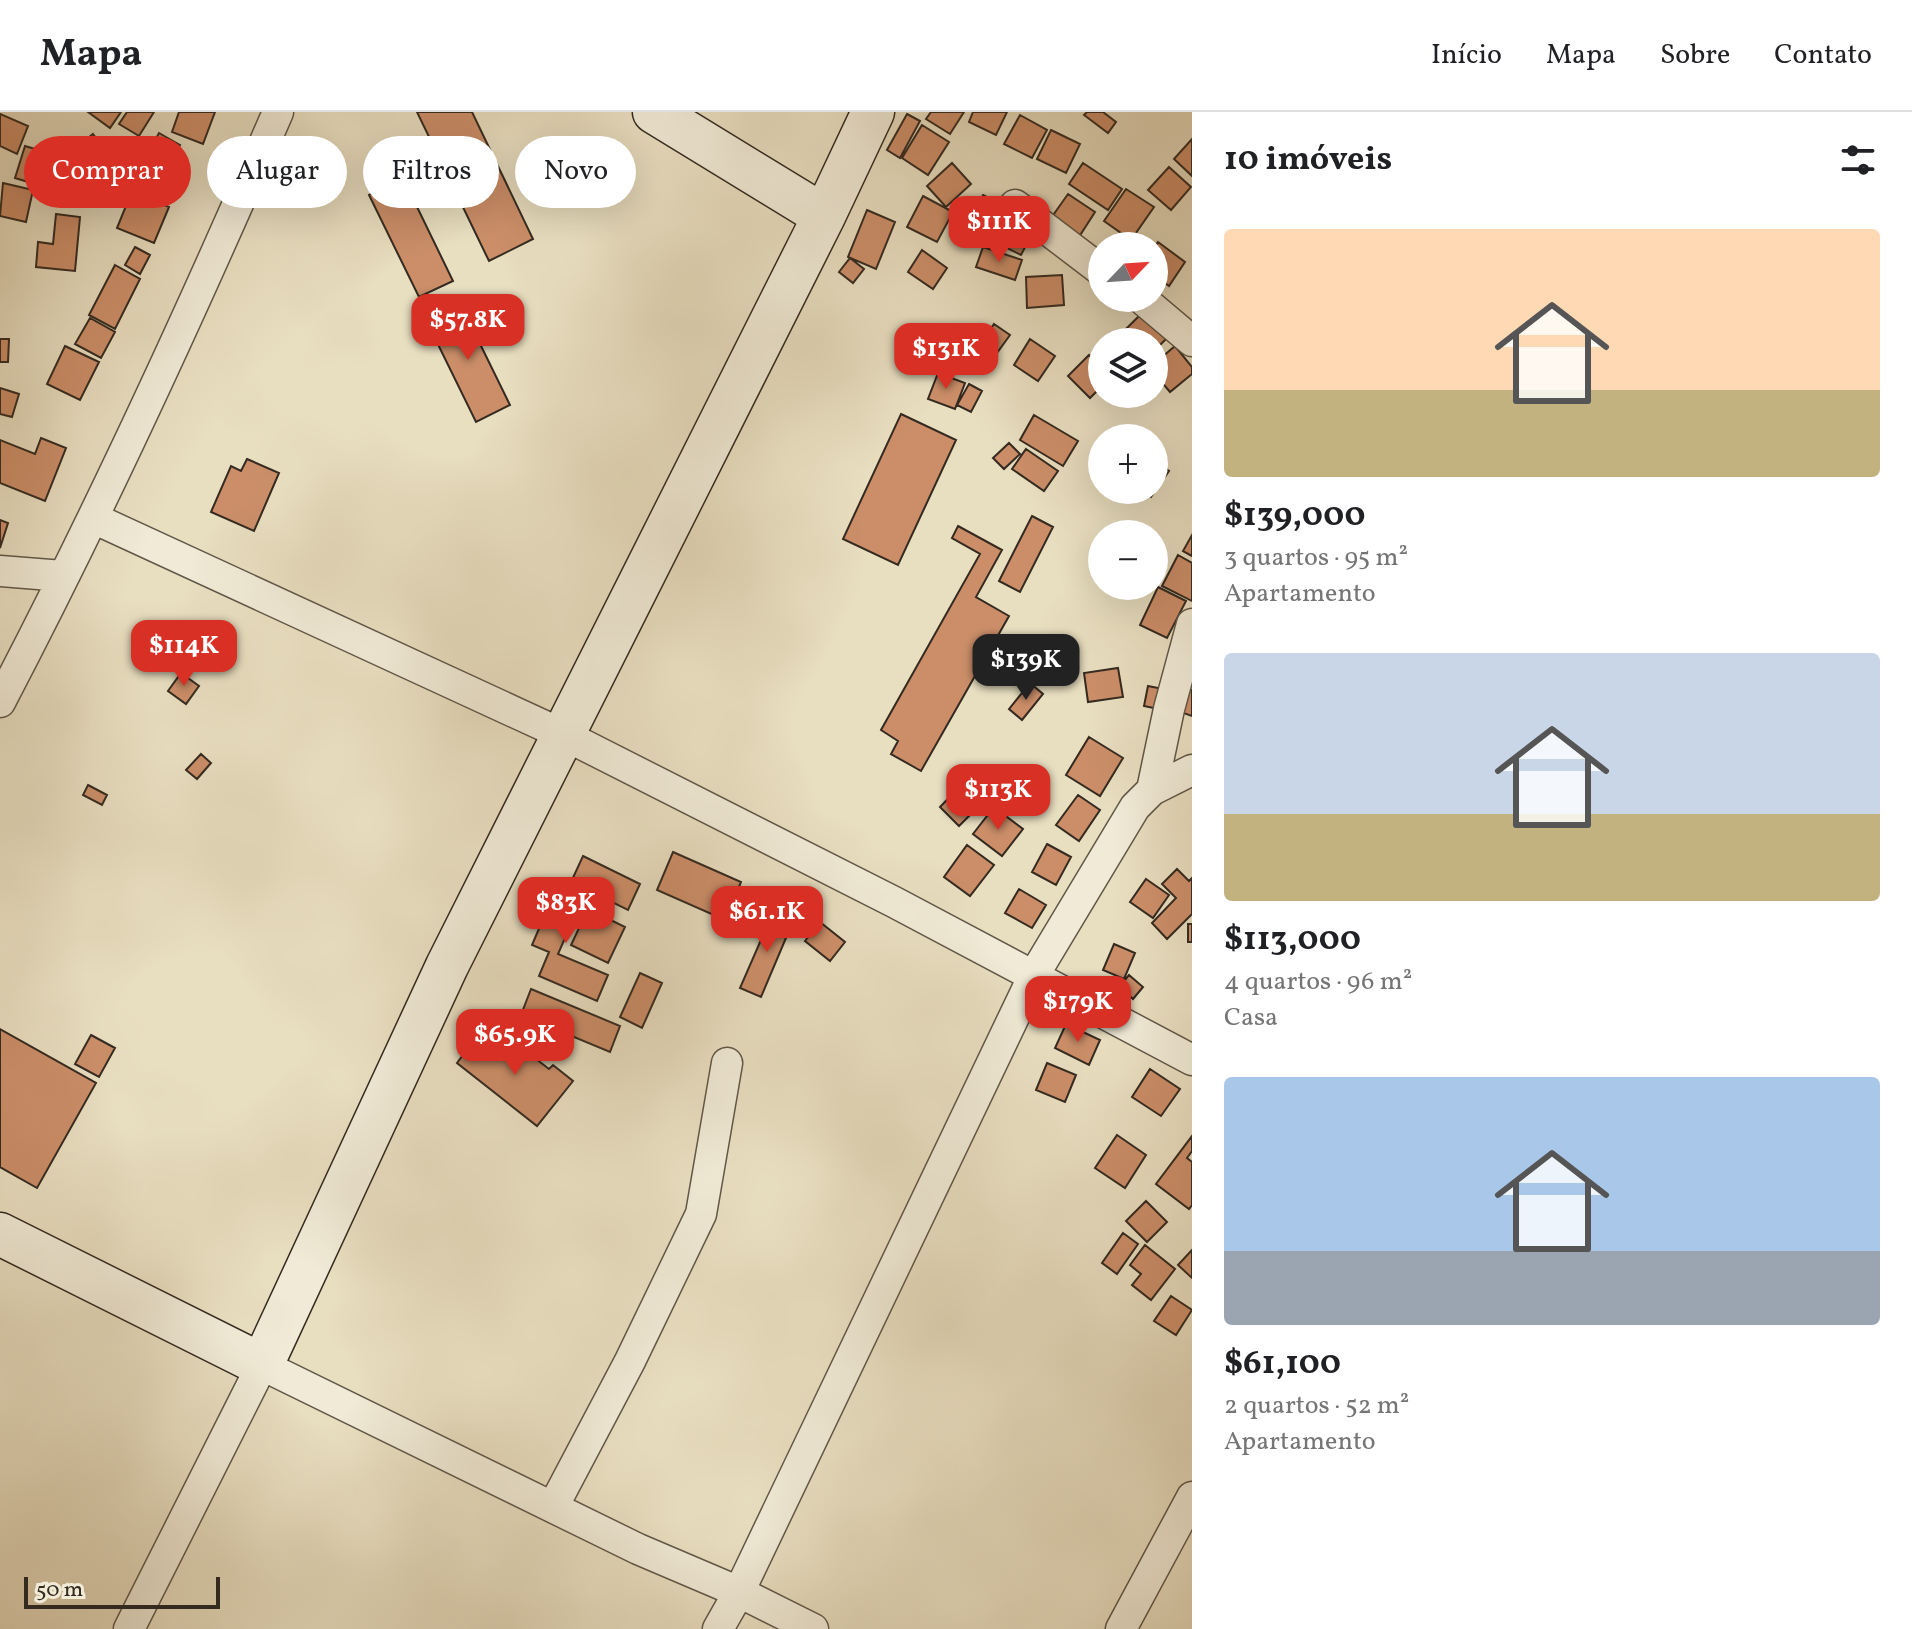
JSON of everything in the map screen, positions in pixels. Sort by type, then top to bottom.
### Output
[{"type":"main road","points":[[654,112],[824,216]]},
{"type":"main road","points":[[0,1234],[262,1365],[447,966],[824,216],[873,112]]},
{"type":"street","points":[[0,702],[8,668],[63,576],[93,518],[238,206],[278,112]]},
{"type":"street","points":[[1015,205],[1088,260]]},
{"type":"street","points":[[1158,312],[1192,341]]},
{"type":"street","points":[[93,518],[564,735],[1034,975],[1192,1060]]},
{"type":"street","points":[[0,571],[63,576]]},
{"type":"street","points":[[1152,790],[1169,709],[1192,624]]},
{"type":"street","points":[[718,1629],[739,1592],[1034,975],[1135,807],[1152,790],[1192,770]]},
{"type":"street","points":[[553,1507],[630,1361],[701,1214],[727,1063]]},
{"type":"street","points":[[129,1629],[262,1365],[638,1549],[739,1592],[813,1629]]},
{"type":"street","points":[[1121,1629],[1192,1497]]},
{"type":"building","points":[[88,112],[121,112],[110,128]]},
{"type":"building","points":[[127,112],[154,112],[139,136],[119,124]]},
{"type":"building","points":[[179,112],[215,112],[203,144],[191,139],[191,136],[172,132]]},
{"type":"building","points":[[417,112],[472,112],[484,136],[429,136]]},
{"type":"building","points":[[931,112],[964,112],[950,134],[926,119]]},
{"type":"building","points":[[973,112],[1007,112],[996,135],[969,122]]},
{"type":"building","points":[[1087,112],[1103,112],[1116,122],[1108,133],[1084,115]]},
{"type":"building","points":[[0,114],[28,126],[17,154],[0,146]]},
{"type":"building","points":[[907,114],[920,121],[900,158],[887,150]]},
{"type":"building","points":[[1020,115],[1047,130],[1032,158],[1004,144]]},
{"type":"building","points":[[922,125],[949,142],[928,175],[902,158]]},
{"type":"building","points":[[1051,130],[1080,144],[1066,173],[1037,159]]},
{"type":"building","points":[[1192,139],[1192,176],[1174,159]]},
{"type":"building","points":[[24,149],[24,181],[15,178]]},
{"type":"building","points":[[952,163],[971,184],[946,207],[927,186]]},
{"type":"building","points":[[1083,163],[1122,189],[1108,210],[1069,184]]},
{"type":"building","points":[[1169,167],[1191,187],[1171,210],[1148,190]]},
{"type":"building","points":[[499,168],[515,202],[515,208],[518,208],[533,239],[489,261],[463,208],[499,208]]},
{"type":"building","points":[[3,183],[24,188],[24,208],[29,208],[26,222],[0,216]]},
{"type":"building","points":[[1126,189],[1154,207],[1137,232],[1120,232],[1104,221]]},
{"type":"building","points":[[1068,194],[1095,212],[1077,240],[1049,221]]},
{"type":"building","points":[[983,195],[1004,206],[989,237],[967,226]]},
{"type":"building","points":[[923,196],[953,212],[937,242],[907,227]]},
{"type":"building","points":[[125,208],[169,208],[154,243],[117,228]]},
{"type":"building","points":[[375,208],[418,208],[453,281],[419,297]]},
{"type":"building","points":[[867,210],[895,222],[876,269],[848,257]]},
{"type":"building","points":[[1009,210],[1037,224],[1021,255],[993,241]]},
{"type":"building","points":[[56,214],[80,217],[75,271],[36,267],[38,242],[53,244]]},
{"type":"building","points":[[135,247],[150,255],[140,274],[125,265]]},
{"type":"building","points":[[983,247],[1022,260],[1015,280],[976,267]]},
{"type":"building","points":[[1168,249],[1185,262],[1168,285]]},
{"type":"building","points":[[922,250],[947,268],[933,289],[908,272]]},
{"type":"building","points":[[850,258],[864,269],[853,283],[839,272]]},
{"type":"building","points":[[115,265],[140,279],[115,329],[89,315]]},
{"type":"building","points":[[1062,275],[1064,305],[1027,308],[1026,277]]},
{"type":"building","points":[[460,303],[510,405],[476,422],[426,320]]},
{"type":"building","points":[[1143,312],[1147,312],[1163,328],[1127,328]]},
{"type":"building","points":[[90,318],[115,332],[101,358],[75,344]]},
{"type":"building","points":[[994,324],[1010,335],[994,357],[979,346]]},
{"type":"building","points":[[0,339],[9,339],[8,362],[0,362]]},
{"type":"building","points":[[1030,339],[1055,356],[1038,381],[1014,365]]},
{"type":"building","points":[[65,346],[99,362],[80,400],[47,384]]},
{"type":"building","points":[[1175,346],[1192,367],[1192,374],[1170,392],[1168,390],[1168,352]]},
{"type":"building","points":[[1088,356],[1088,396],[1068,376]]},
{"type":"building","points":[[938,373],[965,383],[955,409],[928,399]]},
{"type":"building","points":[[969,384],[982,391],[971,412],[957,405]]},
{"type":"building","points":[[0,388],[19,394],[12,417],[0,414]]},
{"type":"building","points":[[901,414],[956,440],[898,565],[843,539]]},
{"type":"building","points":[[1034,415],[1078,441],[1063,466],[1020,440]]},
{"type":"building","points":[[41,438],[66,448],[45,501],[0,483],[0,440],[35,454]]},
{"type":"building","points":[[1009,443],[1020,454],[1004,469],[993,458]]},
{"type":"building","points":[[1026,449],[1058,471],[1044,491],[1012,469]]},
{"type":"building","points":[[247,459],[279,473],[254,531],[211,512],[231,466],[241,471]]},
{"type":"building","points":[[1032,516],[1053,527],[1020,592],[999,581]]},
{"type":"building","points":[[0,520],[8,523],[0,548]]},
{"type":"building","points":[[958,526],[1002,550],[976,597],[1009,616],[921,771],[891,754],[898,741],[881,730],[980,554],[952,538]]},
{"type":"building","points":[[1192,535],[1192,556],[1183,551]]},
{"type":"building","points":[[1178,555],[1192,563],[1192,601],[1168,589],[1168,574]]},
{"type":"building","points":[[1168,592],[1186,601],[1167,638],[1140,625],[1152,600],[1168,600]]},
{"type":"building","points":[[1118,668],[1123,697],[1088,702],[1084,673]]},
{"type":"building","points":[[181,673],[199,686],[186,704],[168,691]]},
{"type":"building","points":[[1030,683],[1043,694],[1022,720],[1009,709]]},
{"type":"building","points":[[1148,686],[1173,691],[1168,711],[1144,706]]},
{"type":"building","points":[[1183,687],[1192,690],[1192,716],[1175,710]]},
{"type":"building","points":[[1089,737],[1123,758],[1100,796],[1066,775]]},
{"type":"building","points":[[201,754],[211,763],[197,779],[186,770]]},
{"type":"building","points":[[967,779],[987,798],[959,826],[940,807]]},
{"type":"building","points":[[88,785],[107,795],[102,805],[83,795]]},
{"type":"building","points":[[1078,795],[1100,810],[1079,841],[1056,825]]},
{"type":"building","points":[[994,807],[1023,829],[1002,856],[973,834]]},
{"type":"building","points":[[1047,844],[1071,857],[1056,885],[1032,872]]},
{"type":"building","points":[[967,845],[994,865],[970,896],[944,877]]},
{"type":"building","points":[[673,852],[741,882],[725,920],[657,890]]},
{"type":"building","points":[[583,856],[640,884],[628,910],[571,882]]},
{"type":"building","points":[[1177,869],[1189,881],[1192,878],[1192,914],[1167,939],[1152,923],[1176,898],[1162,884]]},
{"type":"building","points":[[560,879],[586,890],[558,954],[608,975],[597,1001],[539,976],[549,952],[532,945]]},
{"type":"building","points":[[1146,879],[1169,895],[1153,918],[1130,902]]},
{"type":"building","points":[[1019,889],[1046,905],[1032,928],[1005,913]]},
{"type":"building","points":[[588,909],[625,927],[608,963],[571,945]]},
{"type":"building","points":[[774,910],[794,919],[761,997],[740,988]]},
{"type":"building","points":[[820,922],[845,942],[830,961],[805,941]]},
{"type":"building","points":[[1188,924],[1192,924],[1192,942],[1188,942]]},
{"type":"building","points":[[1114,944],[1135,953],[1124,979],[1103,970]]},
{"type":"building","points":[[640,973],[662,983],[642,1028],[620,1017]]},
{"type":"building","points":[[1129,975],[1143,987],[1133,999],[1119,987]]},
{"type":"building","points":[[531,989],[620,1026],[610,1052],[521,1015]]},
{"type":"building","points":[[1066,1024],[1100,1040],[1089,1065],[1055,1048]]},
{"type":"building","points":[[483,1028],[522,1059],[527,1052],[549,1069],[553,1065],[573,1081],[537,1126],[457,1063]]},
{"type":"building","points":[[0,1029],[96,1083],[37,1188],[0,1167]]},
{"type":"building","points":[[91,1035],[115,1048],[99,1077],[75,1064]]},
{"type":"building","points":[[1047,1063],[1076,1075],[1065,1102],[1036,1090]]},
{"type":"building","points":[[1150,1069],[1180,1089],[1161,1116],[1132,1097]]},
{"type":"building","points":[[1117,1135],[1146,1155],[1125,1188],[1095,1168]]},
{"type":"building","points":[[1192,1136],[1192,1151],[1187,1158],[1192,1162],[1192,1205],[1189,1209],[1156,1184]]},
{"type":"building","points":[[1146,1201],[1167,1222],[1147,1242],[1126,1221]]},
{"type":"building","points":[[1123,1233],[1138,1244],[1117,1274],[1102,1263]]},
{"type":"building","points":[[1145,1245],[1175,1269],[1151,1300],[1132,1285],[1141,1274],[1130,1265]]},
{"type":"building","points":[[1192,1250],[1192,1278],[1178,1265]]},
{"type":"building","points":[[1171,1296],[1192,1310],[1176,1335],[1154,1321]]}]
